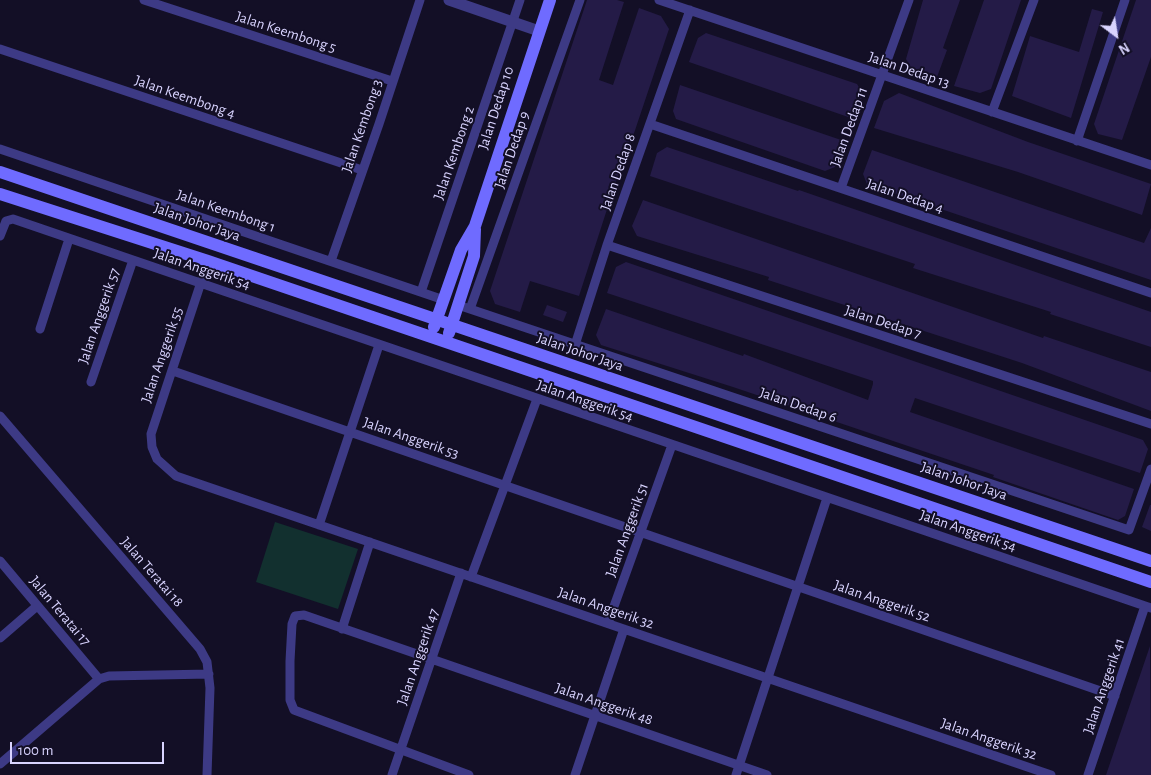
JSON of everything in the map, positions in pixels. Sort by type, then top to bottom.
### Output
[{"type":"main road","name":"Jalan Dedap 10","points":[[431,337],[461,250],[475,226],[550,0]]},
{"type":"main road","name":"Jalan Johor Jaya","points":[[0,172],[1151,561]]},
{"type":"main road","points":[[0,194],[208,261],[1151,582]]},
{"type":"main road","name":"Jalan Dedap 10","points":[[446,342],[474,256],[475,226]]},
{"type":"street","name":"Jalan Keembong 5","points":[[144,0],[392,81]]},
{"type":"street","name":"Jalan Kembong 3","points":[[331,261],[420,0]]},
{"type":"street","points":[[449,0],[539,31]]},
{"type":"street","name":"Jalan Kembong 2","points":[[421,292],[520,0]]},
{"type":"street","name":"Jalan Dedap 9","points":[[470,309],[580,0]]},
{"type":"street","name":"Jalan Dedap 13","points":[[659,0],[1151,166]]},
{"type":"street","name":"Jalan Dedap 11","points":[[841,188],[909,0]]},
{"type":"street","points":[[992,112],[1034,0]]},
{"type":"street","points":[[1077,141],[1124,0]]},
{"type":"street","name":"Jalan Dedap 8","points":[[575,345],[607,245],[690,10]]},
{"type":"street","name":"Jalan Keembong 4","points":[[0,49],[362,170]]},
{"type":"street","name":"Jalan Dedap 4","points":[[650,124],[1151,294]]},
{"type":"street","name":"Jalan Keembong 1","points":[[0,148],[444,300]]},
{"type":"street","name":"Jalan Anggerik 54","points":[[0,236],[6,221],[11,219],[1148,607]]},
{"type":"street","points":[[40,329],[69,239]]},
{"type":"street","name":"Jalan Dedap 7","points":[[607,245],[1151,424]]},
{"type":"street","name":"Jalan Anggerik 57","points":[[91,382],[133,260]]},
{"type":"street","name":"Jalan Anggerik 55","points":[[157,459],[152,447],[151,434],[208,261]]},
{"type":"street","name":"Jalan Dedap 6","points":[[458,305],[1129,530],[1151,469]]},
{"type":"street","points":[[319,525],[379,346]]},
{"type":"street","name":"Jalan Anggerik 53","points":[[173,371],[641,532]]},
{"type":"street","points":[[471,577],[537,399]]},
{"type":"street","name":"Jalan Teratai 18","points":[[0,416],[200,649],[207,662],[209,674],[207,775]]},
{"type":"street","name":"Jalan Anggerik 51","points":[[608,624],[672,445]]},
{"type":"street","name":"Jalan Anggerik 32","points":[[157,459],[176,476],[1051,775]]},
{"type":"street","points":[[736,775],[827,498]]},
{"type":"street","name":"Jalan Anggerik 52","points":[[641,532],[1115,696]]},
{"type":"street","points":[[342,629],[370,542]]},
{"type":"street","name":"Jalan Teratai 17","points":[[0,561],[99,679]]},
{"type":"street","name":"Jalan Anggerik 47","points":[[392,775],[461,573]]},
{"type":"street","points":[[0,638],[37,606]]},
{"type":"street","name":"Jalan Anggerik 41","points":[[1088,775],[1148,607]]},
{"type":"street","name":"Jalan Anggerik 48","points":[[401,749],[293,708],[290,700],[292,624],[295,616],[299,615],[310,618],[767,775]]},
{"type":"street","points":[[575,775],[624,629]]},
{"type":"street","points":[[0,764],[99,679],[109,676],[209,674]]},
{"type":"street","points":[[401,749],[469,775]]},
{"type":"green space","points":[[275,522],[358,549],[338,609],[256,582]]},
{"type":"building","points":[[587,0],[617,0],[624,2],[599,80],[613,85],[639,8],[661,16],[669,29],[623,166],[621,166],[579,296],[530,281],[520,312],[495,304],[490,291]]},
{"type":"building","points":[[923,0],[960,0],[943,48],[947,50],[937,77],[911,68],[906,59]]},
{"type":"building","points":[[984,0],[1021,0],[991,89],[980,93],[954,86]]},
{"type":"building","points":[[1136,0],[1151,0],[1151,57],[1122,140],[1098,134],[1094,124]]},
{"type":"building","points":[[1092,9],[1103,12],[1071,118],[1012,96],[1030,36],[1079,52]]},
{"type":"building","points":[[706,33],[857,84],[863,94],[854,119],[689,62],[698,38]]},
{"type":"building","points":[[680,85],[844,141],[835,167],[825,171],[676,119],[673,111]]},
{"type":"building","points":[[899,93],[1028,142],[1151,184],[1142,215],[1018,172],[874,128],[884,101]]},
{"type":"building","points":[[667,147],[799,190],[1151,312],[1151,347],[1050,314],[1051,312],[913,268],[915,264],[650,176],[657,153]]},
{"type":"building","points":[[872,150],[1144,243],[1151,228],[1151,280],[867,184],[863,174]]},
{"type":"building","points":[[643,200],[1043,338],[1044,336],[1151,372],[1151,411],[1022,363],[768,280],[769,277],[637,236],[632,226]]},
{"type":"building","points":[[626,262],[1143,440],[1148,449],[1140,473],[915,398],[910,412],[1134,489],[1125,516],[1118,520],[993,477],[994,475],[733,387],[601,345],[596,335],[606,309],[743,356],[744,354],[868,400],[873,384],[873,381],[607,293],[616,267]]},
{"type":"building","points":[[547,305],[567,312],[563,322],[543,315]]},
{"type":"building","points":[[1151,505],[1151,531],[1142,527]]},
{"type":"building","points":[[1150,646],[1151,775],[1106,775]]}]
